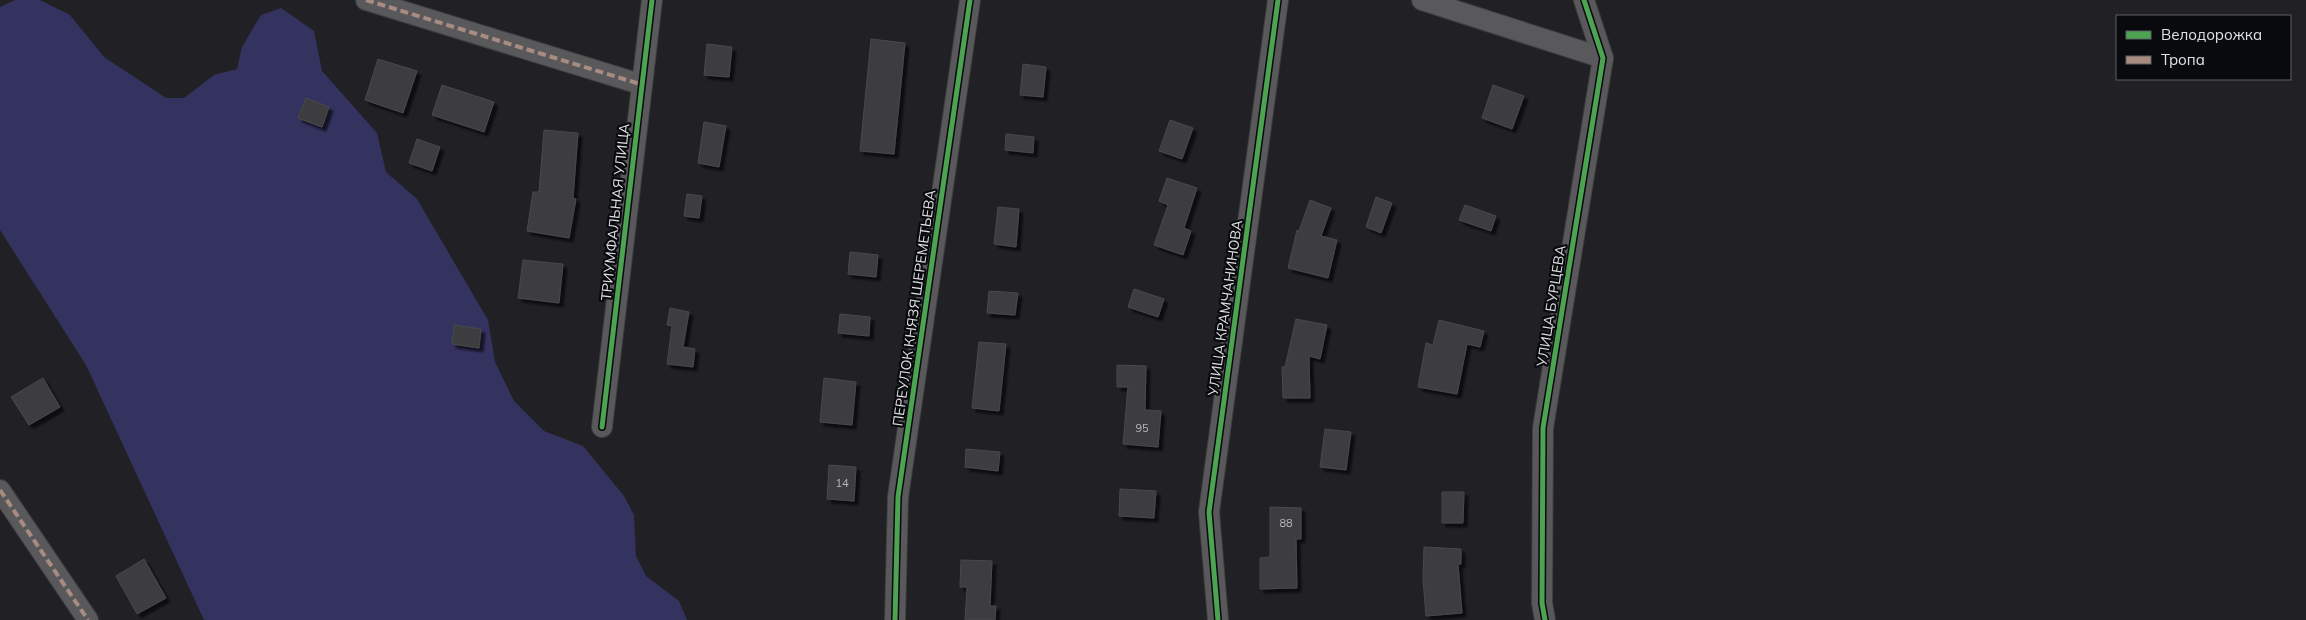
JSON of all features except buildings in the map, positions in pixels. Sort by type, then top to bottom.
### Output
[{"type":"street","points":[[366,0],[640,84]]},
{"type":"street","name":"ТРИУМФАЛЬНАЯ УЛИЦА","points":[[602,427],[640,84],[652,0]]},
{"type":"street","name":"ПЕРЕУЛОК КНЯЗЯ ШЕРЕМЕТЬЕВА","points":[[895,620],[898,497],[970,0]]},
{"type":"street","name":"УЛИЦА КРАМЧАНИНОВА","points":[[1218,620],[1209,512],[1278,0]]},
{"type":"street","points":[[1422,0],[1603,58]]},
{"type":"street","name":"УЛИЦА БУРЦЕВА","points":[[1545,620],[1542,603],[1543,428],[1603,58],[1584,0]]},
{"type":"street","points":[[0,490],[88,620]]},
{"type":"shaded area","points":[[15,0],[40,0],[70,15],[104,57],[166,98],[184,98],[214,75],[237,69],[242,47],[261,15],[281,8],[314,31],[322,71],[377,133],[386,172],[417,199],[488,320],[495,362],[514,401],[544,431],[583,446],[624,496],[634,515],[636,556],[646,576],[679,601],[687,620],[204,620],[86,365],[0,230],[0,7]]},
{"type":"marked path","points":[[366,0],[640,84]]},
{"type":"marked path","points":[[0,490],[88,620]]},
{"type":"cycle path","points":[[602,427],[652,0]]},
{"type":"cycle path","points":[[895,620],[898,497],[970,0]]},
{"type":"cycle path","points":[[1218,620],[1209,512],[1278,0]]},
{"type":"cycle path","points":[[1545,620],[1542,603],[1543,428],[1603,58],[1584,0]]}]
